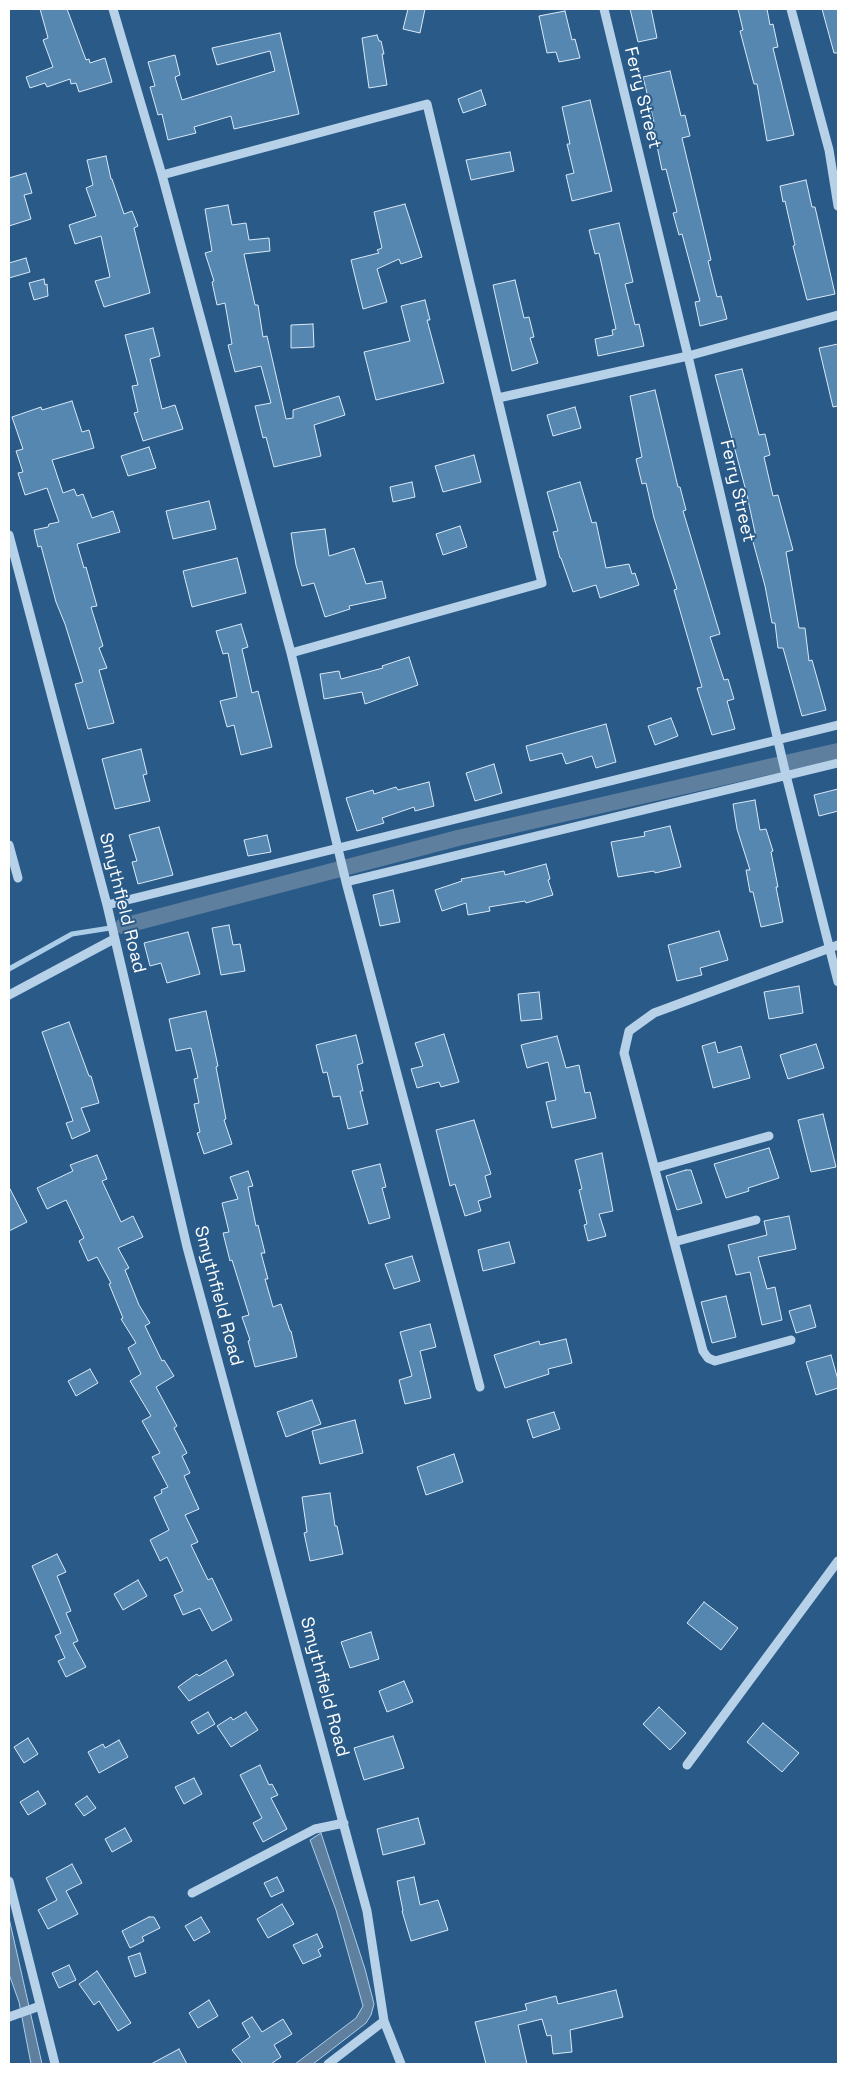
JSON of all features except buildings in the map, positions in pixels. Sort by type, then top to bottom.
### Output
[{"type":"street","points":[[113,9],[162,174],[291,653],[346,882],[480,1387]]},
{"type":"street","name":"Ferry Street","points":[[604,9],[688,356],[786,775],[834,946],[838,982]]},
{"type":"street","points":[[791,9],[834,148],[838,206]]},
{"type":"street","points":[[162,174],[427,104],[542,583],[291,653]]},
{"type":"street","points":[[498,398],[688,356],[838,315]]},
{"type":"street","name":"Smythfield Road","points":[[9,535],[107,905],[188,1247],[367,1911],[384,2021],[401,2064]]},
{"type":"street","points":[[107,905],[838,724]]},
{"type":"street","points":[[346,882],[838,763]]},
{"type":"street","points":[[9,845],[18,878]]},
{"type":"street","points":[[9,996],[114,939]]},
{"type":"street","points":[[791,1340],[715,1360],[708,1358],[703,1352],[624,1052],[629,1031],[654,1013],[834,946]]},
{"type":"street","points":[[655,1168],[769,1136]]},
{"type":"street","points":[[674,1242],[756,1220]]},
{"type":"street","points":[[687,1765],[838,1561]]},
{"type":"street","points":[[192,1893],[315,1829],[344,1823]]},
{"type":"street","points":[[9,1882],[36,2008],[55,2064]]},
{"type":"street","points":[[13,2016],[36,2008]]},
{"type":"street","points":[[328,2064],[384,2021]]},
{"type":"water","points":[[321,1833],[365,1969],[374,2004],[371,2015],[366,2023],[313,2064],[295,2064],[356,2018],[363,2006],[336,1910],[310,1840]]},
{"type":"water","points":[[9,1918],[42,2064],[31,2064],[19,2002],[9,1974]]},
{"type":"waterway","points":[[123,926],[458,838],[838,751]]},
{"type":"waterway","points":[[9,969],[72,934],[123,926]]}]
